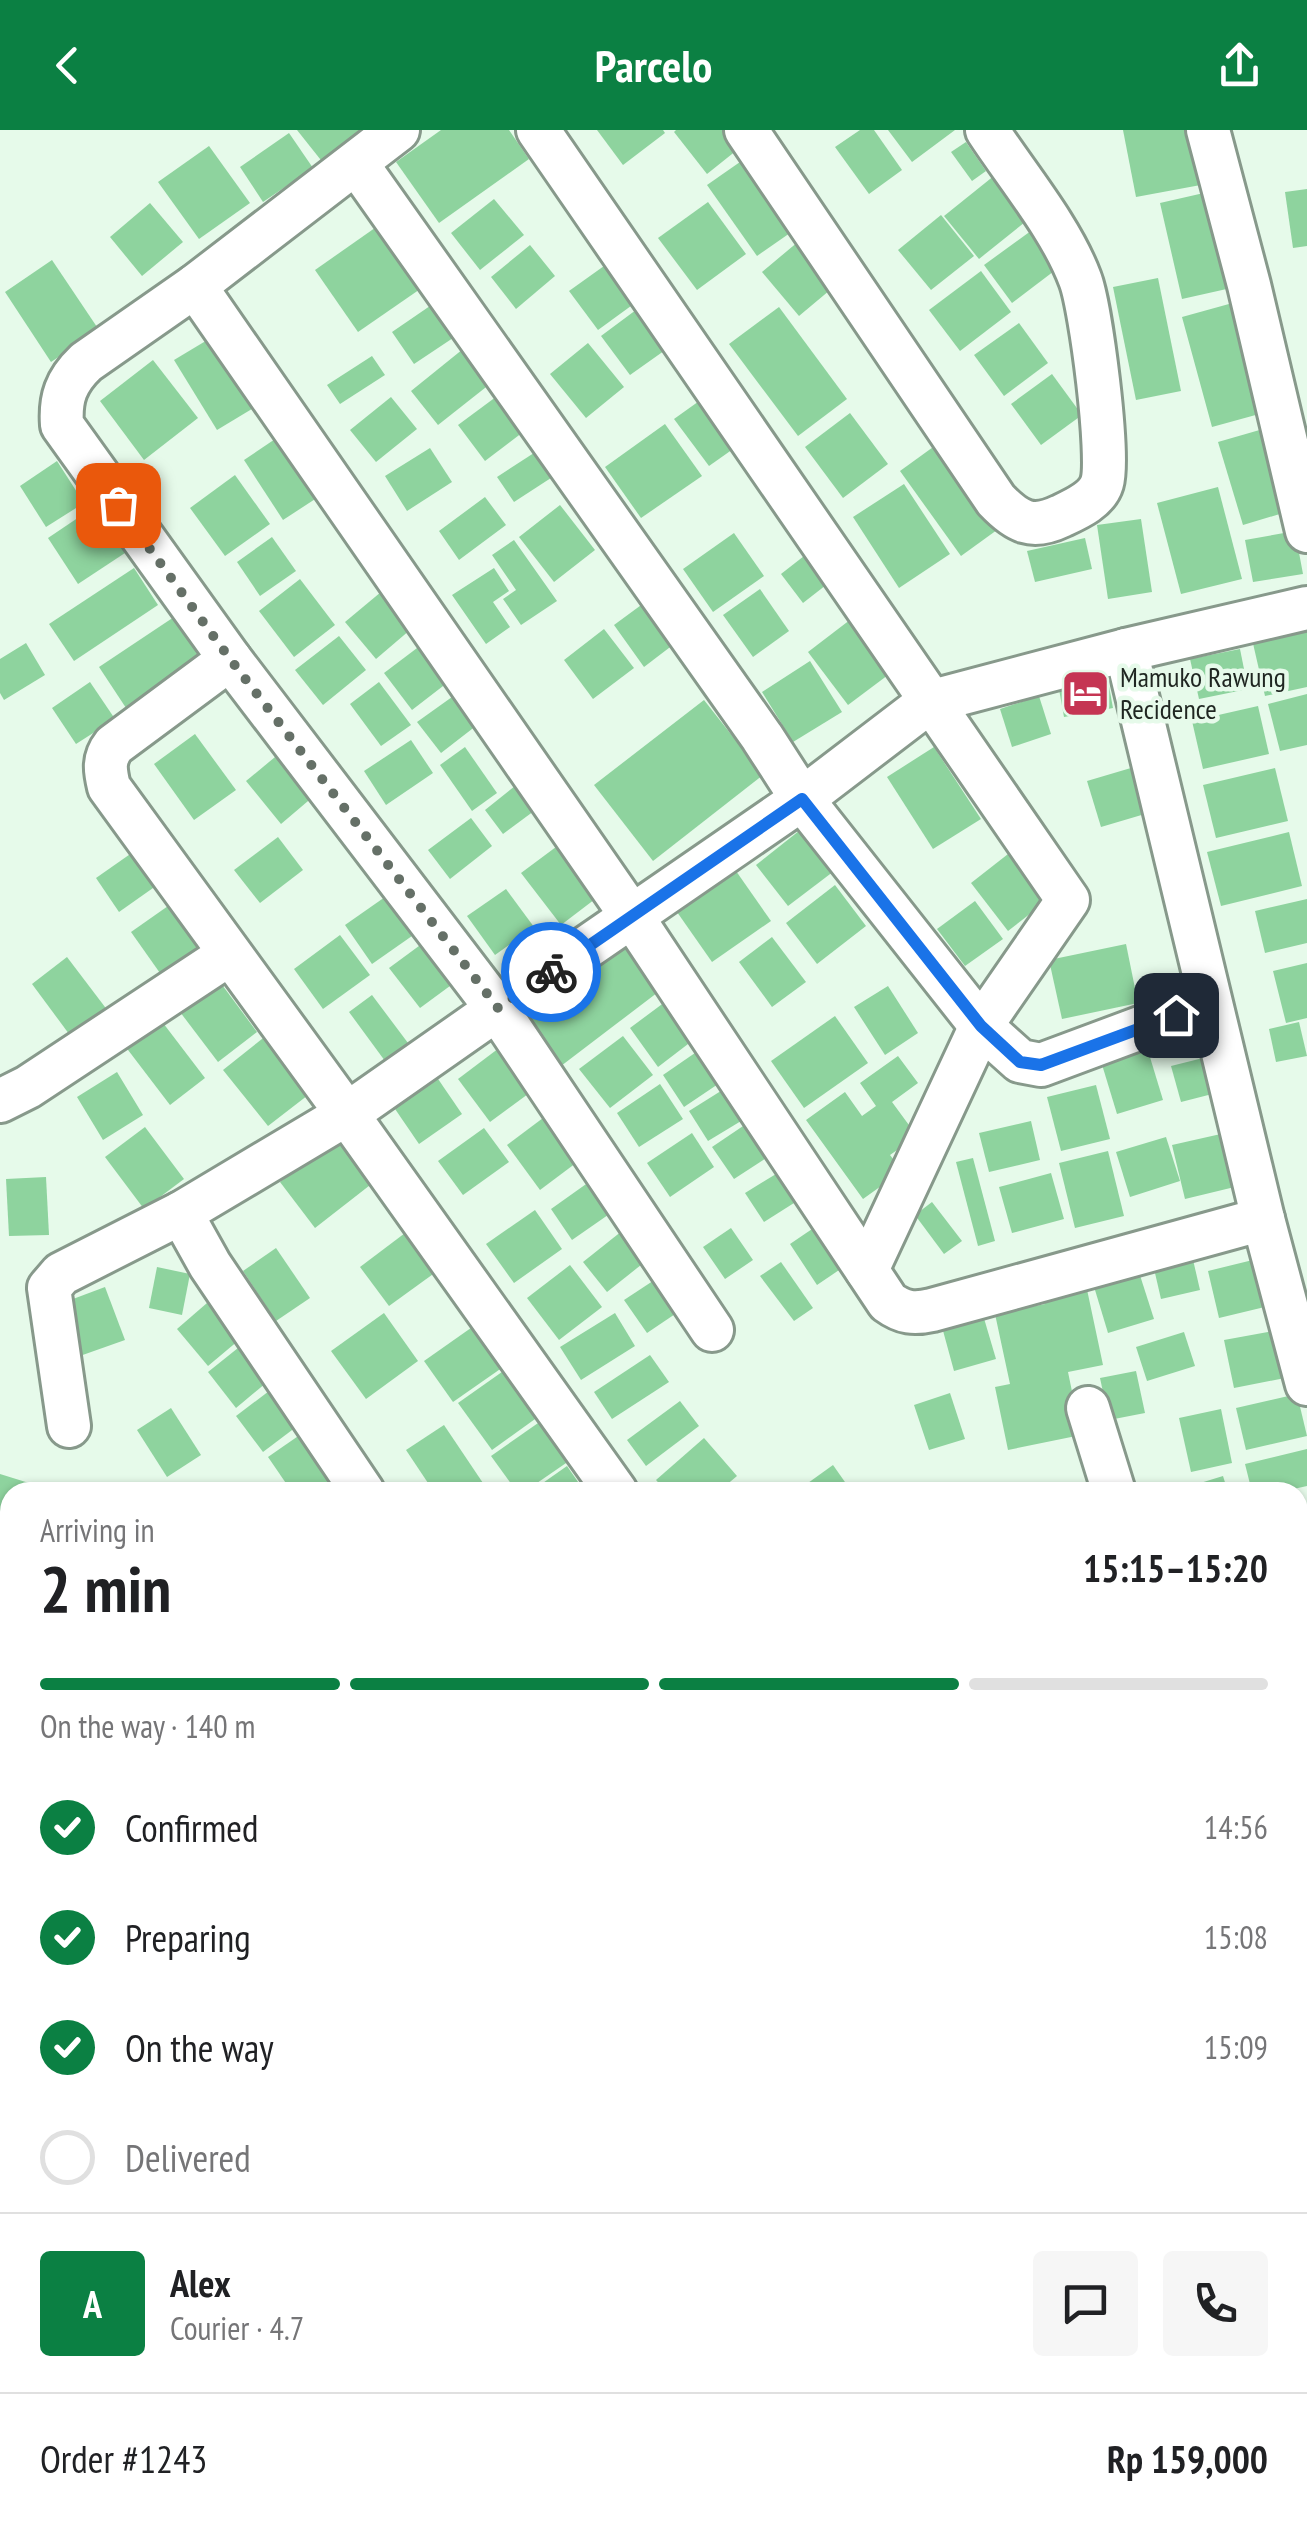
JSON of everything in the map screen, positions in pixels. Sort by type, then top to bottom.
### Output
[{"type":"street","points":[[398,130],[195,286],[86,362],[70,377],[60,406],[62,426],[230,659],[498,1008],[712,1330]]},
{"type":"street","points":[[538,130],[1068,900],[981,1026],[867,1270]]},
{"type":"street","points":[[746,130],[996,500],[1016,520],[1041,524],[1079,508],[1102,482],[1104,458],[1090,313],[1068,252],[987,130]]},
{"type":"street","points":[[1208,130],[1250,285],[1307,531]]},
{"type":"street","points":[[357,164],[802,799],[981,1026],[1020,1062],[1041,1065],[1210,1002]]},
{"type":"street","points":[[195,286],[633,918],[888,1302],[914,1314],[1264,1219]]},
{"type":"street","points":[[70,1426],[49,1288],[61,1274],[181,1213],[347,1114],[802,799],[929,702],[1307,608]]},
{"type":"street","points":[[1126,650],[1307,1384]]},
{"type":"street","points":[[230,659],[114,745],[106,755],[104,769],[109,787],[609,1482]]},
{"type":"street","points":[[0,1101],[28,1087],[228,955]]},
{"type":"street","points":[[181,1213],[210,1265],[357,1482]]},
{"type":"street","points":[[1088,1408],[1111,1482]]},
{"type":"building","points":[[297,130],[376,130],[328,169]]},
{"type":"building","points":[[441,130],[509,130],[529,159],[439,223],[396,162]]},
{"type":"building","points":[[597,130],[663,130],[665,133],[623,165]]},
{"type":"building","points":[[676,130],[737,130],[747,142],[707,174]]},
{"type":"building","points":[[860,130],[874,130],[902,170],[869,194],[835,147]]},
{"type":"building","points":[[888,130],[955,130],[912,162]]},
{"type":"building","points":[[1123,130],[1195,130],[1206,184],[1136,197]]},
{"type":"building","points":[[289,133],[313,168],[263,202],[240,167]]},
{"type":"building","points":[[966,142],[986,171],[972,181],[951,152]]},
{"type":"building","points":[[209,146],[250,203],[199,239],[158,182]]},
{"type":"building","points":[[750,155],[800,226],[757,256],[707,185]]},
{"type":"building","points":[[995,175],[1030,218],[979,259],[944,216]]},
{"type":"building","points":[[1307,189],[1307,246],[1293,248],[1285,192]]},
{"type":"building","points":[[1217,190],[1240,286],[1182,299],[1160,203]]},
{"type":"building","points":[[494,199],[524,235],[480,270],[451,233]]},
{"type":"building","points":[[708,202],[746,254],[697,290],[658,238]]},
{"type":"building","points":[[150,203],[183,242],[142,276],[110,237]]},
{"type":"building","points":[[941,215],[974,256],[931,290],[898,250]]},
{"type":"building","points":[[382,223],[426,285],[358,332],[315,270]]},
{"type":"building","points":[[1035,228],[1062,265],[1012,303],[984,265]]},
{"type":"building","points":[[799,241],[836,285],[799,316],[762,272]]},
{"type":"building","points":[[530,245],[555,276],[516,309],[491,277]]},
{"type":"building","points":[[618,256],[646,295],[598,330],[569,291]]},
{"type":"building","points":[[52,260],[99,330],[51,362],[5,292]]},
{"type":"building","points":[[981,271],[1011,312],[960,351],[929,310]]},
{"type":"building","points":[[1158,278],[1181,391],[1136,400],[1113,287]]},
{"type":"building","points":[[446,295],[468,328],[414,364],[392,332]]},
{"type":"building","points":[[1247,299],[1277,409],[1212,427],[1182,317]]},
{"type":"building","points":[[648,301],[678,341],[630,375],[601,336]]},
{"type":"building","points":[[779,307],[847,399],[798,436],[729,344]]},
{"type":"building","points":[[1019,323],[1048,363],[1004,396],[974,355]]},
{"type":"building","points":[[219,333],[262,403],[217,430],[174,360]]},
{"type":"building","points":[[588,343],[624,387],[586,418],[550,374]]},
{"type":"building","points":[[468,345],[495,380],[438,425],[411,391]]},
{"type":"building","points":[[372,356],[385,375],[340,404],[327,385]]},
{"type":"building","points":[[153,360],[198,418],[144,460],[100,401]]},
{"type":"building","points":[[1052,374],[1082,415],[1041,445],[1011,404]]},
{"type":"building","points":[[508,388],[535,423],[485,461],[458,425]]},
{"type":"building","points":[[709,394],[743,442],[709,466],[674,419]]},
{"type":"building","points":[[391,397],[417,429],[376,462],[350,430]]},
{"type":"building","points":[[850,413],[888,464],[843,498],[805,447]]},
{"type":"building","points":[[665,424],[702,476],[641,518],[605,467]]},
{"type":"building","points":[[1270,427],[1293,510],[1243,525],[1218,442]]},
{"type":"building","points":[[290,429],[329,490],[283,520],[244,460]]},
{"type":"building","points":[[947,437],[1008,522],[961,556],[900,471]]},
{"type":"building","points":[[430,448],[452,482],[407,511],[385,476]]},
{"type":"building","points":[[537,451],[554,476],[514,502],[497,477]]},
{"type":"building","points":[[57,461],[84,503],[46,527],[20,486]]},
{"type":"building","points":[[235,475],[270,524],[225,556],[190,508]]},
{"type":"building","points":[[904,484],[950,554],[899,588],[853,517]]},
{"type":"building","points":[[1218,487],[1242,579],[1181,594],[1157,503]]},
{"type":"building","points":[[485,497],[506,525],[459,560],[439,531]]},
{"type":"building","points":[[97,505],[128,551],[78,584],[48,538]]},
{"type":"building","points":[[560,505],[595,550],[554,582],[519,537]]},
{"type":"building","points":[[1141,519],[1152,592],[1108,599],[1097,525]]},
{"type":"building","points":[[1295,531],[1303,574],[1253,582],[1245,540]]},
{"type":"building","points":[[734,533],[764,576],[713,612],[683,569]]},
{"type":"building","points":[[272,537],[296,571],[260,596],[237,562]]},
{"type":"building","points":[[1085,538],[1092,569],[1035,582],[1027,551]]},
{"type":"building","points":[[514,540],[557,601],[521,625],[503,599],[516,590],[492,555]]},
{"type":"building","points":[[813,549],[835,578],[803,603],[781,574]]},
{"type":"building","points":[[134,568],[158,605],[74,661],[49,624]]},
{"type":"building","points":[[494,568],[509,591],[493,602],[510,627],[486,644],[452,595]]},
{"type":"building","points":[[300,579],[335,625],[294,657],[259,611]]},
{"type":"building","points":[[393,582],[424,618],[376,659],[345,622]]},
{"type":"building","points":[[760,589],[789,631],[753,657],[723,615]]},
{"type":"building","points":[[648,600],[678,641],[644,667],[614,625]]},
{"type":"building","points":[[189,607],[220,654],[130,714],[99,667]]},
{"type":"building","points":[[859,613],[900,666],[848,705],[808,652]]},
{"type":"building","points":[[1307,628],[1307,687],[1265,696],[1252,639]]},
{"type":"building","points":[[604,629],[634,668],[593,699],[564,660]]},
{"type":"building","points":[[339,636],[366,670],[323,705],[295,670]]},
{"type":"building","points":[[429,639],[456,676],[412,710],[384,673]]},
{"type":"building","points":[[26,643],[45,675],[4,700],[0,693],[0,659]]},
{"type":"building","points":[[1240,649],[1248,689],[1199,699],[1190,659]]},
{"type":"building","points":[[810,661],[842,712],[793,742],[762,692]]},
{"type":"building","name":"Mamuko Rawung Recidence","points":[[1106,670],[1113,708],[1064,717],[1057,678]]},
{"type":"building","points":[[90,682],[115,719],[76,744],[52,708]]},
{"type":"building","points":[[379,682],[411,725],[381,746],[350,704]]},
{"type":"building","points":[[459,692],[481,722],[441,753],[417,722]]},
{"type":"building","points":[[1307,694],[1307,745],[1280,751],[1268,704]]},
{"type":"building","points":[[1039,696],[1051,734],[1012,747],[1000,709]]},
{"type":"building","points":[[704,700],[763,775],[653,861],[594,785]]},
{"type":"building","points":[[1258,706],[1269,754],[1203,769],[1192,721]]},
{"type":"building","points":[[195,734],[236,790],[194,820],[154,764]]},
{"type":"building","points":[[411,740],[433,773],[386,805],[364,771]]},
{"type":"building","points":[[465,747],[497,793],[472,811],[440,765]]},
{"type":"building","points":[[934,747],[981,819],[933,849],[887,777]]},
{"type":"building","points":[[286,748],[321,790],[281,824],[246,781]]},
{"type":"building","points":[[1141,765],[1155,811],[1101,827],[1087,781]]},
{"type":"building","points":[[1275,768],[1288,821],[1216,838],[1203,785]]},
{"type":"building","points":[[515,786],[534,811],[503,834],[485,810]]},
{"type":"building","points":[[471,818],[492,846],[450,879],[428,850]]},
{"type":"building","points":[[809,823],[842,865],[788,906],[756,865]]},
{"type":"building","points":[[1289,832],[1302,886],[1221,906],[1207,852]]},
{"type":"building","points":[[278,837],[303,870],[260,903],[234,870]]},
{"type":"building","points":[[564,841],[603,893],[561,925],[521,873]]},
{"type":"building","points":[[146,843],[170,876],[119,912],[96,878]]},
{"type":"building","points":[[1017,847],[1054,895],[1008,931],[971,883]]},
{"type":"building","points":[[736,871],[771,921],[712,962],[677,912]]},
{"type":"building","points":[[835,885],[866,926],[817,964],[786,923]]},
{"type":"building","points":[[506,889],[534,927],[495,955],[467,916]]},
{"type":"building","points":[[385,897],[412,936],[372,964],[345,925]]},
{"type":"building","points":[[178,899],[214,950],[167,983],[131,932]]},
{"type":"building","points":[[1307,899],[1307,943],[1265,953],[1255,911]]},
{"type":"building","points":[[975,901],[1003,939],[965,966],[937,929]]},
{"type":"building","points":[[340,935],[370,975],[323,1009],[294,969]]},
{"type":"building","points":[[772,937],[806,982],[772,1007],[739,962]]},
{"type":"building","points":[[636,938],[670,983],[561,1066],[526,1021]]},
{"type":"building","points":[[423,943],[454,983],[420,1008],[389,968]]},
{"type":"building","points":[[1126,944],[1138,1003],[1062,1019],[1049,960]]},
{"type":"building","points":[[67,957],[108,1011],[72,1038],[32,984]]},
{"type":"building","points":[[1307,963],[1307,1018],[1286,1023],[1273,971]]},
{"type":"building","points":[[217,978],[257,1032],[218,1062],[177,1008]]},
{"type":"building","points":[[888,986],[918,1033],[885,1055],[854,1007]]},
{"type":"building","points":[[677,993],[705,1031],[658,1067],[630,1028]]},
{"type":"building","points":[[372,995],[408,1043],[385,1061],[349,1012]]},
{"type":"building","points":[[835,1016],[868,1063],[804,1108],[771,1061]]},
{"type":"building","points":[[160,1019],[205,1078],[170,1105],[125,1046]]},
{"type":"building","points":[[1299,1022],[1307,1056],[1276,1062],[1269,1029]]},
{"type":"building","points":[[267,1035],[312,1092],[268,1126],[223,1070]]},
{"type":"building","points":[[623,1036],[653,1075],[610,1108],[579,1069]]},
{"type":"building","points":[[511,1039],[543,1083],[490,1122],[458,1079]]},
{"type":"building","points":[[708,1044],[730,1076],[684,1107],[663,1075]]},
{"type":"building","points":[[1146,1044],[1163,1100],[1117,1114],[1100,1058]]},
{"type":"building","points":[[1215,1055],[1224,1091],[1181,1102],[1171,1066]]},
{"type":"building","points":[[898,1056],[918,1083],[892,1102],[917,1136],[890,1155],[902,1171],[863,1199],[806,1120],[845,1092],[862,1116],[876,1106],[860,1083]]},
{"type":"building","points":[[117,1072],[143,1115],[103,1140],[77,1097]]},
{"type":"building","points":[[436,1076],[462,1114],[419,1144],[393,1106]]},
{"type":"building","points":[[660,1084],[683,1119],[639,1147],[617,1113]]},
{"type":"building","points":[[732,1084],[751,1115],[708,1141],[689,1111]]},
{"type":"building","points":[[1096,1085],[1110,1139],[1061,1151],[1047,1097]]},
{"type":"building","points":[[551,1112],[584,1157],[540,1190],[507,1145]]},
{"type":"building","points":[[752,1120],[774,1153],[734,1179],[712,1147]]},
{"type":"building","points":[[1031,1121],[1040,1160],[989,1172],[979,1133]]},
{"type":"building","points":[[145,1127],[184,1179],[144,1209],[105,1157]]},
{"type":"building","points":[[484,1128],[509,1162],[463,1195],[438,1161]]},
{"type":"building","points":[[1234,1131],[1247,1184],[1185,1199],[1172,1145]]},
{"type":"building","points":[[692,1133],[714,1167],[670,1197],[647,1163]]},
{"type":"building","points":[[339,1136],[374,1182],[315,1228],[280,1182]]},
{"type":"building","points":[[1166,1137],[1180,1181],[1130,1197],[1116,1152]]},
{"type":"building","points":[[1108,1151],[1124,1216],[1075,1228],[1059,1163]]},
{"type":"building","points":[[973,1158],[995,1241],[978,1246],[956,1162]]},
{"type":"building","points":[[1051,1173],[1064,1219],[1012,1233],[999,1187]]},
{"type":"building","points":[[776,1174],[794,1203],[764,1222],[745,1193]]},
{"type":"building","points":[[46,1177],[49,1235],[9,1236],[6,1179]]},
{"type":"building","points":[[596,1177],[618,1208],[572,1240],[551,1209]]},
{"type":"building","points":[[932,1202],[962,1241],[944,1254],[915,1215]]},
{"type":"building","points":[[535,1210],[562,1249],[514,1283],[486,1244]]},
{"type":"building","points":[[632,1223],[656,1253],[607,1292],[583,1262]]},
{"type":"building","points":[[417,1224],[447,1264],[389,1306],[360,1267]]},
{"type":"building","points":[[818,1225],[845,1266],[817,1285],[790,1244]]},
{"type":"building","points":[[731,1228],[753,1260],[725,1279],[703,1247]]},
{"type":"building","points":[[276,1248],[310,1298],[276,1321],[243,1271]]},
{"type":"building","points":[[1191,1251],[1200,1290],[1161,1299],[1152,1260]]},
{"type":"building","points":[[1269,1256],[1281,1303],[1219,1318],[1208,1271]]},
{"type":"building","points":[[781,1262],[813,1308],[794,1321],[760,1276]]},
{"type":"building","points":[[570,1265],[602,1307],[559,1340],[527,1298]]},
{"type":"building","points":[[1137,1266],[1154,1319],[1108,1333],[1092,1280]]},
{"type":"building","points":[[157,1267],[190,1274],[182,1315],[149,1308]]},
{"type":"building","points":[[662,1275],[684,1308],[647,1333],[624,1300]]},
{"type":"building","points":[[1085,1280],[1103,1365],[1068,1372],[1081,1435],[1008,1450],[995,1387],[1010,1384],[995,1314],[1045,1304],[1042,1288]]},
{"type":"building","points":[[105,1287],[125,1340],[77,1357],[57,1305]]},
{"type":"building","points":[[207,1303],[239,1340],[208,1366],[177,1329]]},
{"type":"building","points":[[384,1313],[418,1361],[366,1399],[331,1351]]},
{"type":"building","points":[[615,1313],[635,1346],[581,1380],[560,1347]]},
{"type":"building","points":[[983,1315],[996,1359],[954,1371],[942,1327]]},
{"type":"building","points":[[478,1323],[506,1365],[453,1402],[424,1361]]},
{"type":"building","points":[[1285,1329],[1295,1376],[1234,1388],[1224,1340]]},
{"type":"building","points":[[1184,1332],[1195,1366],[1147,1381],[1136,1347]]},
{"type":"building","points":[[238,1348],[266,1383],[236,1408],[208,1372]]},
{"type":"building","points":[[650,1355],[669,1382],[612,1419],[594,1392]]},
{"type":"building","points":[[509,1367],[542,1414],[492,1450],[458,1403]]},
{"type":"building","points":[[1136,1371],[1145,1413],[1109,1420],[1100,1378]]},
{"type":"building","points":[[273,1388],[300,1424],[263,1452],[236,1416]]},
{"type":"building","points":[[950,1393],[965,1439],[929,1450],[914,1405]]},
{"type":"building","points":[[1297,1394],[1307,1436],[1246,1450],[1236,1408]]},
{"type":"building","points":[[680,1401],[699,1426],[646,1466],[627,1440]]},
{"type":"building","points":[[171,1408],[201,1455],[167,1477],[137,1430]]},
{"type":"building","points":[[1221,1409],[1232,1463],[1191,1472],[1179,1418]]},
{"type":"building","points":[[541,1421],[569,1461],[539,1482],[510,1482],[491,1456]]},
{"type":"building","points":[[444,1425],[482,1482],[427,1482],[406,1450]]},
{"type":"building","points":[[304,1432],[334,1477],[327,1482],[285,1482],[268,1457]]},
{"type":"building","points":[[704,1438],[737,1476],[730,1482],[656,1480]]},
{"type":"building","points":[[1307,1449],[1307,1482],[1250,1482],[1245,1464]]},
{"type":"building","points":[[833,1465],[845,1482],[809,1482]]},
{"type":"building","points":[[567,1466],[578,1482],[544,1482]]},
{"type":"building","points":[[0,1474],[26,1482],[0,1482]]},
{"type":"building","points":[[1223,1476],[1225,1482],[1204,1482]]},
{"type":"way so far","points":[[118,505],[230,659],[498,1008],[551,972]]},
{"type":"place","name":"Mamuko Rawung Recidence","points":[[1085,693]]},
{"type":"route","points":[[551,972],[802,799],[981,1026],[1020,1062],[1041,1065],[1176,1015]]}]
